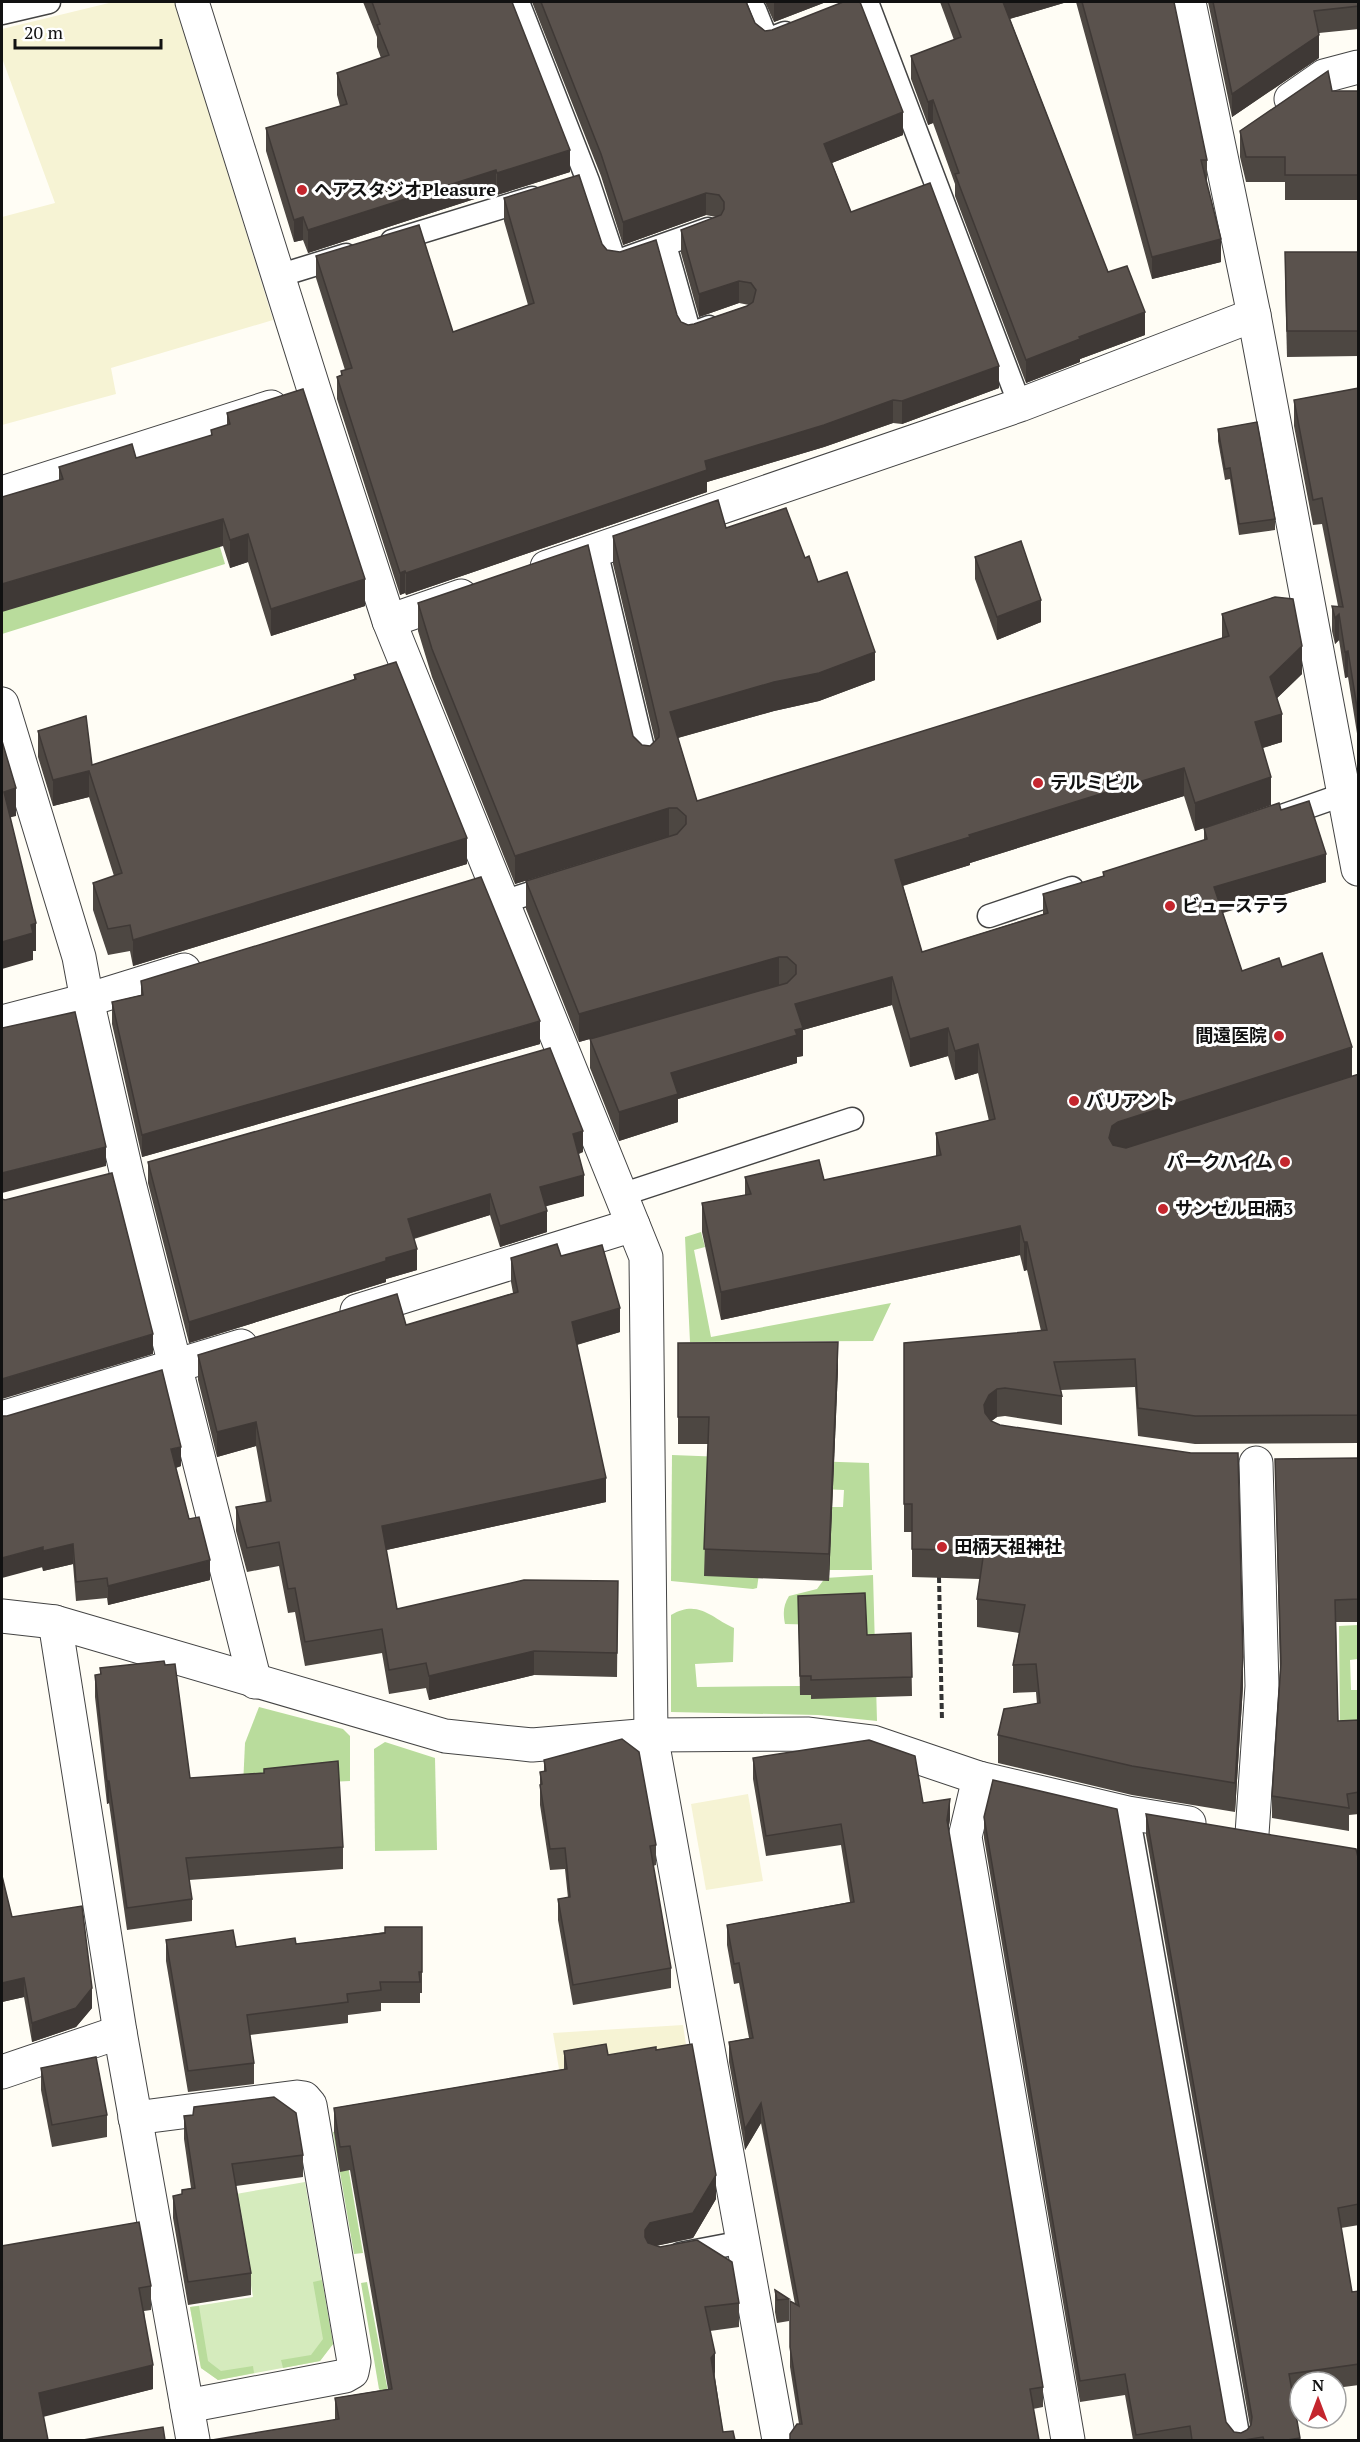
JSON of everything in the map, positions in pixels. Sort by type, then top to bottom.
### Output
[{"type":"street","points":[[192,2],[389,621],[646,1257],[651,1735],[779,2440]]},
{"type":"street","points":[[1189,2],[1221,147],[1254,315],[1359,869]]},
{"type":"street","points":[[1221,147],[1324,76],[1359,67]]},
{"type":"street","points":[[522,575],[1020,405],[1254,315]]},
{"type":"street","points":[[2,493],[315,393]]},
{"type":"street","points":[[389,621],[489,587]]},
{"type":"street","points":[[3,716],[79,957],[128,1175],[255,1682]]},
{"type":"street","points":[[459,886],[498,889]]},
{"type":"street","points":[[2,1022],[87,1000],[211,962]]},
{"type":"street","points":[[324,1321],[633,1225]]},
{"type":"street","points":[[2,1418],[267,1338]]},
{"type":"street","points":[[2,1616],[55,1622],[434,1733],[496,1743],[532,1745],[651,1735],[809,1734],[873,1742],[979,1778],[1128,1813],[1264,1836],[1262,1686],[1240,1463],[1290,1463]]},
{"type":"street","points":[[55,1622],[120,2032],[193,2440]]},
{"type":"street","points":[[979,1778],[965,1837],[1068,2440]]},
{"type":"street","points":[[2,2072],[120,2032]]},
{"type":"street","points":[[135,2118],[297,2097],[304,2098],[310,2105],[354,2362],[352,2372],[345,2376],[187,2406]]},
{"type":"lane","points":[[2,14],[49,2]]},
{"type":"lane","points":[[518,2],[588,181],[615,262],[711,228]]},
{"type":"lane","points":[[860,3],[1020,405]]},
{"type":"lane","points":[[755,10],[767,40],[809,23]]},
{"type":"lane","points":[[279,276],[588,181]]},
{"type":"lane","points":[[665,245],[690,334],[733,320]]},
{"type":"lane","points":[[596,550],[646,761]]},
{"type":"lane","points":[[1267,821],[1345,794]]},
{"type":"lane","points":[[498,889],[571,881]]},
{"type":"lane","points":[[989,916],[1089,882]]},
{"type":"lane","points":[[621,1195],[852,1119]]},
{"type":"lane","points":[[1128,1813],[1239,2440]]},
{"type":"lane","points":[[658,2258],[743,2242]]},
{"type":"path","points":[[939,1577],[942,1764]]},
{"type":"shaded area","points":[[113,2],[175,2],[273,320],[111,368],[116,394],[2,425],[2,217],[55,203],[2,58],[2,29]]},
{"type":"shaded area","points":[[748,1794],[763,1881],[706,1890],[691,1804]]},
{"type":"shaded area","points":[[683,2025],[689,2064],[559,2069],[553,2033]]},
{"type":"green space","points":[[217,537],[225,564],[2,634],[2,575]]},
{"type":"green space","points":[[701,1232],[705,1247],[694,1250],[711,1337],[891,1303],[873,1341],[690,1342],[685,1237]]},
{"type":"green space","points":[[672,1455],[775,1459],[757,1588],[671,1581]]},
{"type":"green space","points":[[810,1461],[869,1463],[872,1570],[830,1570],[819,1573],[832,1507],[843,1507],[844,1490],[822,1489]]},
{"type":"green space","points":[[873,1575],[877,1721],[818,1715],[671,1712],[671,1615],[697,1609],[734,1628],[733,1662],[695,1664],[697,1687],[800,1686],[800,1695],[811,1695],[811,1699],[826,1625],[785,1624],[784,1610],[789,1596],[817,1589],[825,1578]]},
{"type":"green space","points":[[1358,1625],[1358,1659],[1350,1660],[1351,1690],[1358,1690],[1358,1722],[1340,1722],[1339,1626]]},
{"type":"green space","points":[[259,1707],[343,1729],[350,1736],[350,1781],[243,1786],[245,1743]]},
{"type":"green space","points":[[385,1742],[435,1758],[437,1850],[375,1851],[374,1749]]},
{"type":"green space","points":[[342,2131],[363,2253],[354,2254],[333,2132]]},
{"type":"green space","points":[[305,2182],[333,2344],[320,2361],[218,2380],[201,2368],[190,2307],[253,2297],[236,2194]]},
{"type":"green space","points":[[322,2280],[333,2344],[320,2361],[283,2368],[281,2360],[311,2355],[323,2339],[313,2282]]},
{"type":"green space","points":[[367,2282],[390,2402],[379,2389],[361,2283]]},
{"type":"green space","points":[[199,2306],[208,2361],[221,2371],[253,2366],[254,2373],[218,2380],[201,2368],[190,2307]]},
{"type":"building","points":[[372,2],[512,2],[570,150],[497,173],[496,170],[308,230],[303,217],[294,220],[266,128],[347,104],[337,73],[389,55],[377,25],[380,24]]},
{"type":"building","points":[[541,2],[746,2],[755,23],[765,31],[843,2],[860,2],[903,112],[824,144],[851,212],[930,183],[999,366],[902,401],[893,400],[824,425],[705,461],[707,470],[406,573],[405,571],[400,573],[337,377],[342,375],[341,371],[352,368],[316,256],[419,225],[453,332],[534,303],[504,198],[579,175],[602,244],[607,250],[620,252],[656,240],[681,322],[688,325],[694,324],[747,306],[753,302],[756,290],[751,283],[739,281],[699,294],[681,230],[721,215],[724,202],[719,195],[706,193],[623,222],[601,154]]},
{"type":"building","points":[[948,2],[1003,2],[1108,272],[1127,266],[1145,312],[1026,360],[955,174],[959,173],[933,100],[928,102],[911,56],[961,37]]},
{"type":"building","points":[[1082,2],[1174,2],[1207,160],[1201,160],[1221,239],[1152,257]]},
{"type":"building","points":[[1213,2],[1359,2],[1359,6],[1314,11],[1319,35],[1232,94]]},
{"type":"building","points":[[1328,71],[1332,91],[1359,91],[1359,175],[1285,175],[1285,157],[1246,157],[1240,131]]},
{"type":"building","points":[[1285,252],[1359,252],[1359,331],[1287,331]]},
{"type":"building","points":[[1359,388],[1359,720],[1348,651],[1345,652],[1339,614],[1335,618],[1332,606],[1343,607],[1322,498],[1313,500],[1294,400]]},
{"type":"building","points":[[303,389],[365,579],[271,609],[248,534],[230,540],[223,519],[2,584],[2,497],[63,479],[59,467],[132,444],[136,458],[212,435],[211,430],[230,424],[227,413]]},
{"type":"building","points":[[1257,422],[1275,519],[1239,524],[1230,468],[1225,469],[1218,429]]},
{"type":"building","points":[[718,500],[726,528],[786,508],[805,558],[809,556],[818,582],[847,572],[875,652],[819,673],[774,682],[670,712],[697,801],[1229,636],[1222,614],[1275,597],[1293,599],[1302,646],[1270,677],[1282,714],[1255,722],[1271,777],[1195,803],[1184,768],[895,860],[922,952],[1048,913],[1043,894],[1104,876],[1103,872],[1207,839],[1204,828],[1279,803],[1281,810],[1309,801],[1326,854],[1214,887],[1242,971],[1279,958],[1282,967],[1322,953],[1352,1047],[1118,1122],[1112,1126],[1109,1138],[1113,1145],[1126,1148],[1359,1074],[1359,1415],[1195,1416],[1138,1408],[1135,1359],[1054,1362],[1062,1396],[1005,1388],[997,1389],[989,1395],[984,1405],[985,1413],[991,1421],[1000,1425],[1191,1453],[1238,1453],[1243,1657],[1235,1783],[1132,1766],[998,1735],[1004,1709],[1040,1703],[1036,1664],[1013,1665],[1025,1605],[977,1599],[984,1551],[912,1549],[912,1504],[904,1504],[904,1343],[1047,1330],[1027,1242],[1024,1242],[1020,1226],[721,1292],[702,1203],[751,1194],[745,1177],[819,1160],[824,1180],[941,1155],[936,1133],[995,1119],[978,1044],[955,1051],[948,1028],[910,1039],[892,977],[795,1004],[803,1028],[795,1030],[797,1035],[671,1073],[678,1094],[619,1112],[590,1039],[787,983],[796,974],[796,965],[787,957],[779,957],[579,1014],[526,881],[677,834],[686,824],[686,816],[677,808],[669,808],[515,856],[432,649],[418,603],[588,545],[633,736],[642,745],[650,746],[659,737],[659,730],[613,536]]},
{"type":"building","points":[[1021,541],[1041,600],[997,617],[975,557]]},
{"type":"building","points":[[396,662],[467,838],[133,940],[130,925],[108,929],[93,883],[122,873],[89,771],[53,780],[38,731],[86,716],[92,765],[356,679],[354,675]]},
{"type":"building","points":[[2,741],[16,788],[4,792],[36,923],[31,925],[33,933],[2,942]]},
{"type":"building","points":[[481,877],[540,1021],[142,1135],[112,1002],[143,995],[141,981]]},
{"type":"building","points":[[75,1012],[106,1147],[2,1173],[2,1028]]},
{"type":"building","points":[[550,1048],[583,1131],[573,1134],[584,1175],[540,1187],[547,1211],[500,1226],[490,1194],[408,1219],[417,1249],[386,1258],[386,1261],[189,1322],[148,1162]]},
{"type":"building","points":[[112,1173],[153,1334],[2,1379],[2,1199]]},
{"type":"building","points":[[557,1244],[561,1256],[602,1245],[620,1308],[572,1322],[606,1478],[382,1526],[397,1609],[524,1580],[618,1581],[617,1653],[534,1651],[429,1676],[426,1663],[389,1670],[382,1629],[305,1642],[295,1588],[288,1589],[279,1542],[247,1548],[236,1507],[271,1501],[256,1422],[217,1432],[198,1355],[397,1294],[406,1325],[518,1292],[511,1258]]},
{"type":"building","points":[[838,1342],[829,1554],[704,1549],[709,1417],[678,1417],[678,1343]]},
{"type":"building","points":[[162,1370],[181,1447],[171,1449],[189,1519],[199,1517],[210,1560],[108,1586],[107,1578],[76,1582],[73,1544],[43,1551],[43,1547],[2,1558],[2,1416]]},
{"type":"building","points":[[1359,1458],[1359,1599],[1335,1600],[1338,1721],[1359,1720],[1359,1792],[1347,1794],[1349,1808],[1272,1796],[1281,1663],[1275,1459]]},
{"type":"building","points":[[865,1593],[867,1635],[911,1633],[912,1677],[811,1680],[811,1676],[800,1676],[798,1596]]},
{"type":"building","points":[[164,1661],[165,1665],[175,1664],[190,1778],[264,1773],[264,1769],[338,1761],[343,1847],[186,1858],[192,1899],[127,1908],[109,1781],[107,1781],[95,1675],[101,1674],[100,1668]]},
{"type":"building","points":[[622,1739],[639,1752],[656,1845],[650,1846],[671,1968],[573,1985],[558,1899],[570,1897],[565,1848],[550,1849],[540,1772],[546,1771],[544,1760]]},
{"type":"building","points":[[869,1740],[915,1756],[923,1803],[950,1799],[947,1820],[1043,2387],[1030,2389],[1039,2440],[790,2440],[790,2434],[797,2424],[802,2424],[790,2347],[790,2301],[799,2306],[761,2103],[745,2129],[729,2042],[753,2038],[739,1963],[734,1964],[727,1925],[854,1902],[841,1824],[766,1836],[753,1758]]},
{"type":"building","points":[[993,1780],[1117,1809],[1226,2422],[1234,2432],[1241,2433],[1251,2425],[1252,2417],[1146,1814],[1356,1849],[1359,1861],[1359,2204],[1338,2208],[1352,2292],[1359,2291],[1359,2364],[1317,2370],[1288,2370],[1288,2430],[1299,2430],[1300,2438],[1192,2440],[1190,2426],[1136,2435],[1125,2374],[1080,2381],[984,1817]]},
{"type":"building","points":[[2,1876],[12,1917],[82,1906],[92,1988],[76,2008],[32,2023],[24,1978],[2,1983]]},
{"type":"building","points":[[385,1927],[422,1927],[420,1982],[380,1982],[381,1990],[347,1994],[348,2002],[247,2015],[254,2063],[188,2071],[166,1940],[233,1930],[236,1947],[295,1938],[296,1944],[385,1933]]},
{"type":"building","points":[[606,2044],[608,2055],[692,2044],[716,2175],[693,2213],[650,2223],[645,2230],[645,2237],[648,2243],[660,2247],[697,2240],[732,2262],[739,2303],[705,2307],[715,2353],[711,2358],[723,2432],[733,2431],[735,2440],[212,2440],[339,2419],[335,2398],[392,2389],[350,2146],[340,2147],[334,2108],[567,2069],[564,2051]]},
{"type":"building","points":[[96,2057],[107,2115],[52,2125],[41,2068]]},
{"type":"building","points":[[274,2097],[296,2113],[303,2155],[232,2164],[251,2273],[188,2282],[173,2196],[182,2194],[182,2190],[195,2188],[184,2116],[193,2115],[194,2107]]},
{"type":"building","points":[[139,2222],[151,2286],[139,2288],[153,2365],[39,2393],[48,2440],[2,2440],[2,2246]]},
{"type":"building","points":[[775,2290],[789,2299],[777,2300]]},
{"type":"building","points":[[163,2427],[165,2440],[83,2440]]},
{"type":"place","name":"ヘアスタジオPleasure","points":[[302,190]]},
{"type":"place","name":"テルミビル","points":[[1038,783]]},
{"type":"place","name":"ビューステラ","points":[[1170,906]]},
{"type":"place","name":"間遠医院","points":[[1279,1036]]},
{"type":"place","name":"バリアント","points":[[1074,1101]]},
{"type":"place","name":"パークハイム","points":[[1285,1162]]},
{"type":"place","name":"サンゼル田柄3","points":[[1163,1209]]},
{"type":"place","name":"田柄天祖神社","points":[[942,1547]]}]
